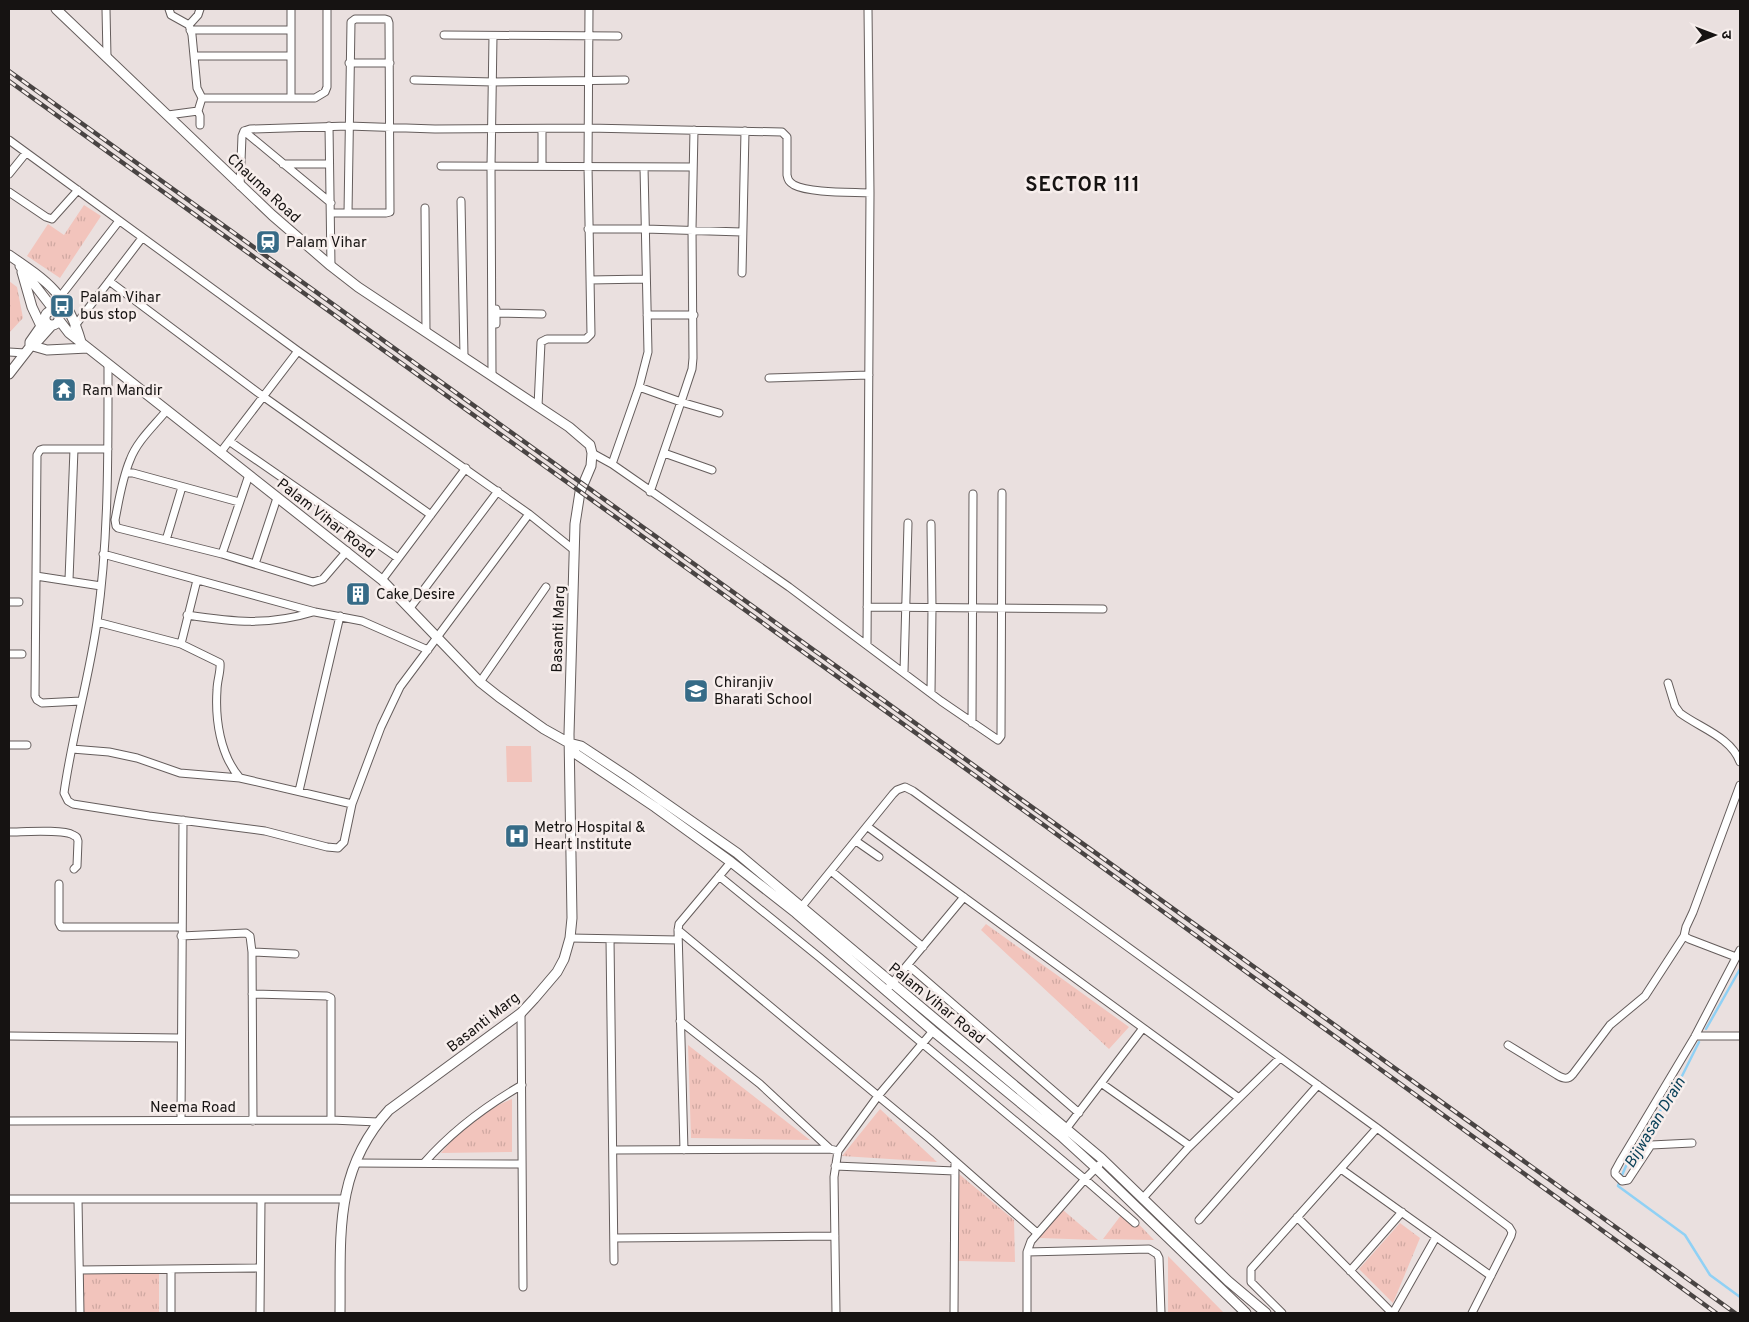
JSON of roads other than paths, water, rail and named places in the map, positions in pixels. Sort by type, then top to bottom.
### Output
[{"type":"street","name":"Chauma Road","points":[[56,9],[240,186],[331,266],[358,287],[492,374],[579,435],[590,445],[592,453]]},
{"type":"street","points":[[106,9],[107,57]]},
{"type":"street","points":[[168,9],[171,15],[190,27],[291,30]]},
{"type":"street","points":[[200,9],[198,16],[190,27],[197,88],[202,98],[198,111],[200,124]]},
{"type":"street","points":[[291,9],[291,98]]},
{"type":"street","points":[[202,98],[315,98],[325,92],[327,87],[327,9]]},
{"type":"street","points":[[538,406],[541,342],[546,340],[586,339],[591,334],[588,230],[589,9]]},
{"type":"street","points":[[867,644],[870,193],[868,9]]},
{"type":"street","points":[[331,212],[348,213],[386,213],[390,212],[389,23],[385,18],[352,20],[350,22],[348,213]]},
{"type":"street","points":[[444,36],[618,36]]},
{"type":"street","points":[[493,36],[491,166],[496,324]]},
{"type":"street","points":[[194,56],[291,56]]},
{"type":"street","points":[[349,63],[390,64]]},
{"type":"street","points":[[414,80],[492,82],[625,80]]},
{"type":"street","points":[[168,115],[198,111]]},
{"type":"street","points":[[329,126],[331,266]]},
{"type":"street","points":[[244,132],[258,128],[348,126],[435,129],[588,128],[745,131],[785,134],[787,137],[787,175],[789,181],[793,184],[810,189],[870,193]]},
{"type":"street","points":[[542,129],[542,166]]},
{"type":"street","points":[[650,492],[692,369],[694,341],[692,229],[694,130]]},
{"type":"street","points":[[742,272],[745,131]]},
{"type":"street","points":[[240,186],[242,136],[244,132]]},
{"type":"street","points":[[244,132],[331,203]]},
{"type":"street","points":[[9,140],[298,351],[498,491],[574,550]]},
{"type":"street","points":[[9,174],[26,152]]},
{"type":"street","points":[[283,164],[329,164]]},
{"type":"street","points":[[441,166],[693,166]]},
{"type":"street","points":[[612,464],[639,387],[648,352],[644,167]]},
{"type":"street","points":[[9,192],[52,219],[78,190]]},
{"type":"street","points":[[461,201],[464,356]]},
{"type":"street","points":[[425,208],[426,332]]},
{"type":"street","points":[[9,374],[29,348],[30,342],[51,319],[60,297],[119,221]]},
{"type":"street","points":[[588,230],[645,228],[742,232]]},
{"type":"street","points":[[69,333],[142,238]]},
{"type":"street","points":[[9,352],[29,348],[47,350],[85,345],[60,297],[44,280],[15,260]]},
{"type":"street","points":[[15,260],[32,306],[51,319]]},
{"type":"street","points":[[15,260],[51,319]]},
{"type":"street","points":[[590,280],[646,279]]},
{"type":"street","points":[[109,281],[264,397],[431,515]]},
{"type":"street","points":[[495,308],[542,314]]},
{"type":"street","points":[[492,374],[495,308]]},
{"type":"street","points":[[647,314],[694,315]]},
{"type":"street","name":"Palam Vihar Road","points":[[51,319],[382,580],[480,682],[544,729],[581,746],[675,809],[737,854],[889,987],[1064,1132],[1096,1168],[1246,1313]]},
{"type":"street","points":[[220,453],[298,351]]},
{"type":"street","points":[[108,364],[108,448],[101,586],[97,622],[64,793],[68,801],[73,804],[266,831],[327,848],[338,848],[344,842],[352,804],[390,705],[400,687],[529,514]]},
{"type":"street","points":[[769,378],[869,375]]},
{"type":"street","points":[[639,387],[719,413]]},
{"type":"street","points":[[167,410],[130,459],[119,502],[116,526],[118,528],[222,554],[313,582],[323,579],[346,551]]},
{"type":"street","points":[[229,442],[398,558]]},
{"type":"street","points":[[81,701],[50,703],[39,702],[36,698],[36,455],[40,450],[44,449],[108,448]]},
{"type":"street","points":[[69,580],[74,449]]},
{"type":"street","points":[[592,453],[612,464],[789,587],[867,644],[890,664],[997,739],[1001,739],[1002,493]]},
{"type":"street","name":"Basanti Marg","points":[[340,1313],[341,1218],[344,1199],[355,1163],[378,1122],[389,1110],[521,1013],[557,972],[564,959],[570,938],[572,918],[569,742],[576,512],[580,492],[591,466],[592,453]]},
{"type":"street","points":[[664,453],[712,470]]},
{"type":"street","points":[[382,580],[466,468]]},
{"type":"street","points":[[126,473],[133,473],[239,502]]},
{"type":"street","points":[[222,554],[250,475]]},
{"type":"street","points":[[166,540],[182,487]]},
{"type":"street","points":[[410,608],[498,491]]},
{"type":"street","points":[[972,723],[973,494]]},
{"type":"street","points":[[255,564],[277,498]]},
{"type":"street","points":[[904,672],[908,524]]},
{"type":"street","points":[[930,693],[931,524]]},
{"type":"street","points":[[103,554],[315,612],[340,616],[374,626],[428,650]]},
{"type":"street","points":[[36,576],[101,586]]},
{"type":"street","points":[[181,644],[196,580]]},
{"type":"street","points":[[480,682],[546,587]]},
{"type":"street","points":[[9,602],[19,602]]},
{"type":"street","points":[[867,607],[1104,609]]},
{"type":"street","points":[[187,615],[256,622],[284,619],[315,612]]},
{"type":"street","points":[[299,791],[340,616]]},
{"type":"street","points":[[97,622],[181,644],[220,663],[217,702],[223,748],[227,760],[240,778]]},
{"type":"street","points":[[9,654],[22,654]]},
{"type":"street","points":[[1668,683],[1675,706],[1680,713],[1728,743],[1737,754],[1740,762]]},
{"type":"street","name":"Palam Vihar Road","points":[[569,742],[576,754],[655,807],[799,910]]},
{"type":"street","points":[[9,745],[27,745]]},
{"type":"street","points":[[72,749],[109,752],[137,758],[180,773],[240,778],[352,804]]},
{"type":"street","points":[[1508,1045],[1563,1078],[1571,1077],[1610,1026],[1645,996],[1684,936],[1740,785]]},
{"type":"street","points":[[799,910],[897,790],[905,787],[913,791],[1377,1128],[1511,1229],[1511,1236],[1472,1313]]},
{"type":"street","points":[[181,1120],[180,1038],[183,820]]},
{"type":"street","points":[[868,827],[1239,1098]]},
{"type":"street","points":[[9,832],[60,832],[74,835],[78,841],[77,866],[74,869]]},
{"type":"street","points":[[856,841],[878,857]]},
{"type":"street","points":[[684,1150],[678,930],[679,924],[731,862]]},
{"type":"street","points":[[831,871],[923,947]]},
{"type":"street","points":[[719,876],[1085,1179],[1134,1223]]},
{"type":"street","points":[[59,884],[59,923],[61,927],[181,927]]},
{"type":"street","points":[[889,987],[964,897]]},
{"type":"street","points":[[678,930],[955,1161],[1036,1233]]},
{"type":"street","points":[[181,936],[246,934],[251,938],[253,1121]]},
{"type":"street","points":[[1684,936],[1738,954],[1695,1036],[1614,1173],[1620,1180],[1625,1181],[1629,1178],[1651,1145],[1692,1143]]},
{"type":"street","points":[[570,938],[678,940]]},
{"type":"street","points":[[610,939],[614,1261]]},
{"type":"street","points":[[252,952],[296,954]]},
{"type":"street","points":[[908,965],[1079,1113]]},
{"type":"street","name":"Palam Vihar Road","points":[[889,987],[933,1031],[1064,1132],[1104,1160],[1228,1281],[1266,1313]]},
{"type":"street","points":[[252,994],[327,996],[331,998],[331,1120]]},
{"type":"street","points":[[521,1013],[523,1287]]},
{"type":"street","points":[[680,1021],[760,1084],[834,1150]]},
{"type":"street","points":[[1064,1132],[1143,1028]]},
{"type":"street","points":[[836,1313],[834,1150],[933,1031]]},
{"type":"street","points":[[9,1036],[180,1038]]},
{"type":"street","points":[[1695,1036],[1740,1036]]},
{"type":"street","points":[[1143,1198],[1190,1146],[1280,1058]]},
{"type":"street","points":[[1101,1083],[1190,1146]]},
{"type":"street","points":[[424,1164],[442,1143],[464,1123],[497,1099],[522,1085]]},
{"type":"street","points":[[1199,1220],[1318,1085]]},
{"type":"street","name":"Neema Road","points":[[9,1121],[331,1120],[378,1122]]},
{"type":"street","points":[[1282,1313],[1251,1282],[1250,1275],[1254,1264],[1377,1128]]},
{"type":"street","points":[[614,1150],[834,1150]]},
{"type":"street","points":[[1027,1313],[1027,1252],[1036,1233],[1104,1160]]},
{"type":"street","points":[[954,1313],[955,1161]]},
{"type":"street","points":[[355,1163],[522,1164]]},
{"type":"street","points":[[835,1166],[955,1171]]},
{"type":"street","points":[[1341,1169],[1491,1276]]},
{"type":"street","points":[[9,1199],[344,1199]]},
{"type":"street","points":[[78,1200],[80,1313]]},
{"type":"street","points":[[260,1313],[261,1200]]},
{"type":"street","points":[[1350,1271],[1402,1212]]},
{"type":"street","points":[[1297,1217],[1393,1313],[1436,1237]]},
{"type":"street","points":[[614,1238],[835,1236]]},
{"type":"street","points":[[1027,1252],[1149,1249],[1154,1251],[1159,1258],[1161,1313]]},
{"type":"street","points":[[80,1270],[260,1268]]},
{"type":"street","points":[[171,1269],[171,1313]]},
{"type":"waterway","name":"Bijwasan Drain","points":[[1706,1029],[1740,969]]},
{"type":"waterway","name":"Bijwasan Drain","points":[[1699,1042],[1678,1084],[1630,1158],[1618,1186],[1685,1235],[1710,1275],[1740,1297]]},
{"type":"railway","points":[[9,71],[1735,1313]]},
{"type":"railway","points":[[9,81],[1041,823],[1716,1313]]},
{"type":"place","name":"Palam Vihar","points":[[268,242]]},
{"type":"place","name":"Palam Vihar bus stop","points":[[62,306]]},
{"type":"place","name":"Ram Mandir","points":[[64,390]]},
{"type":"place","name":"Cake Desire","points":[[358,594]]},
{"type":"place","name":"Chiranjiv Bharati School","points":[[696,691]]},
{"type":"place","name":"Metro Hospital & Heart Institute","points":[[517,836]]},
{"type":"district","name":"SECTOR 111","points":[[1083,184]]}]
